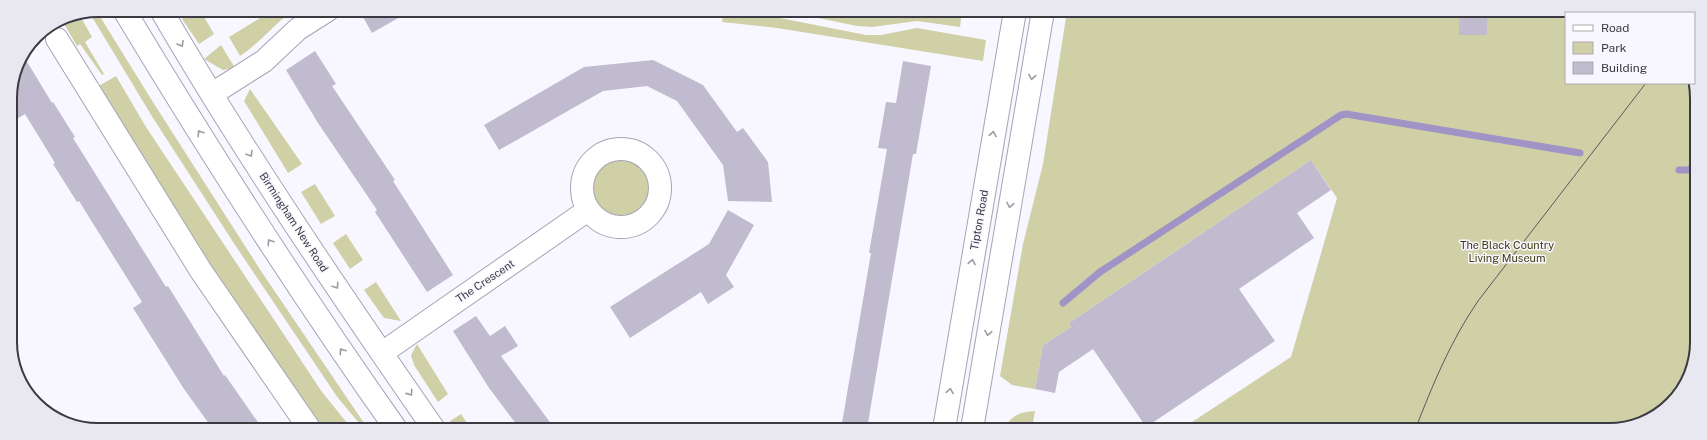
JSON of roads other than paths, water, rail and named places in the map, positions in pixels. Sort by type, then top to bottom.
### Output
[{"type":"main road","points":[[128,17],[293,278],[392,423]]},
{"type":"main road","name":"Birmingham New Road","points":[[165,17],[297,228],[430,423]]},
{"type":"main road","points":[[212,94],[264,61],[298,29],[317,17]]},
{"type":"main road","name":"Tipton Road","points":[[945,423],[1014,17]]},
{"type":"main road","points":[[973,423],[1042,17]]},
{"type":"main road","points":[[57,39],[201,271],[306,423]]},
{"type":"main road","points":[[1008,44],[1037,48]]},
{"type":"main road","name":"The Crescent","points":[[355,371],[588,210]]},
{"type":"waterway","points":[[1063,303],[1100,272],[1341,115],[1346,114],[1580,153]]},
{"type":"waterway","points":[[1679,170],[1690,169]]},
{"type":"tram line","points":[[1418,423],[1435,380],[1459,332],[1478,301],[1645,84]]},
{"type":"park label","name":"The Black Country Living Museum","points":[[1507,251]]}]
